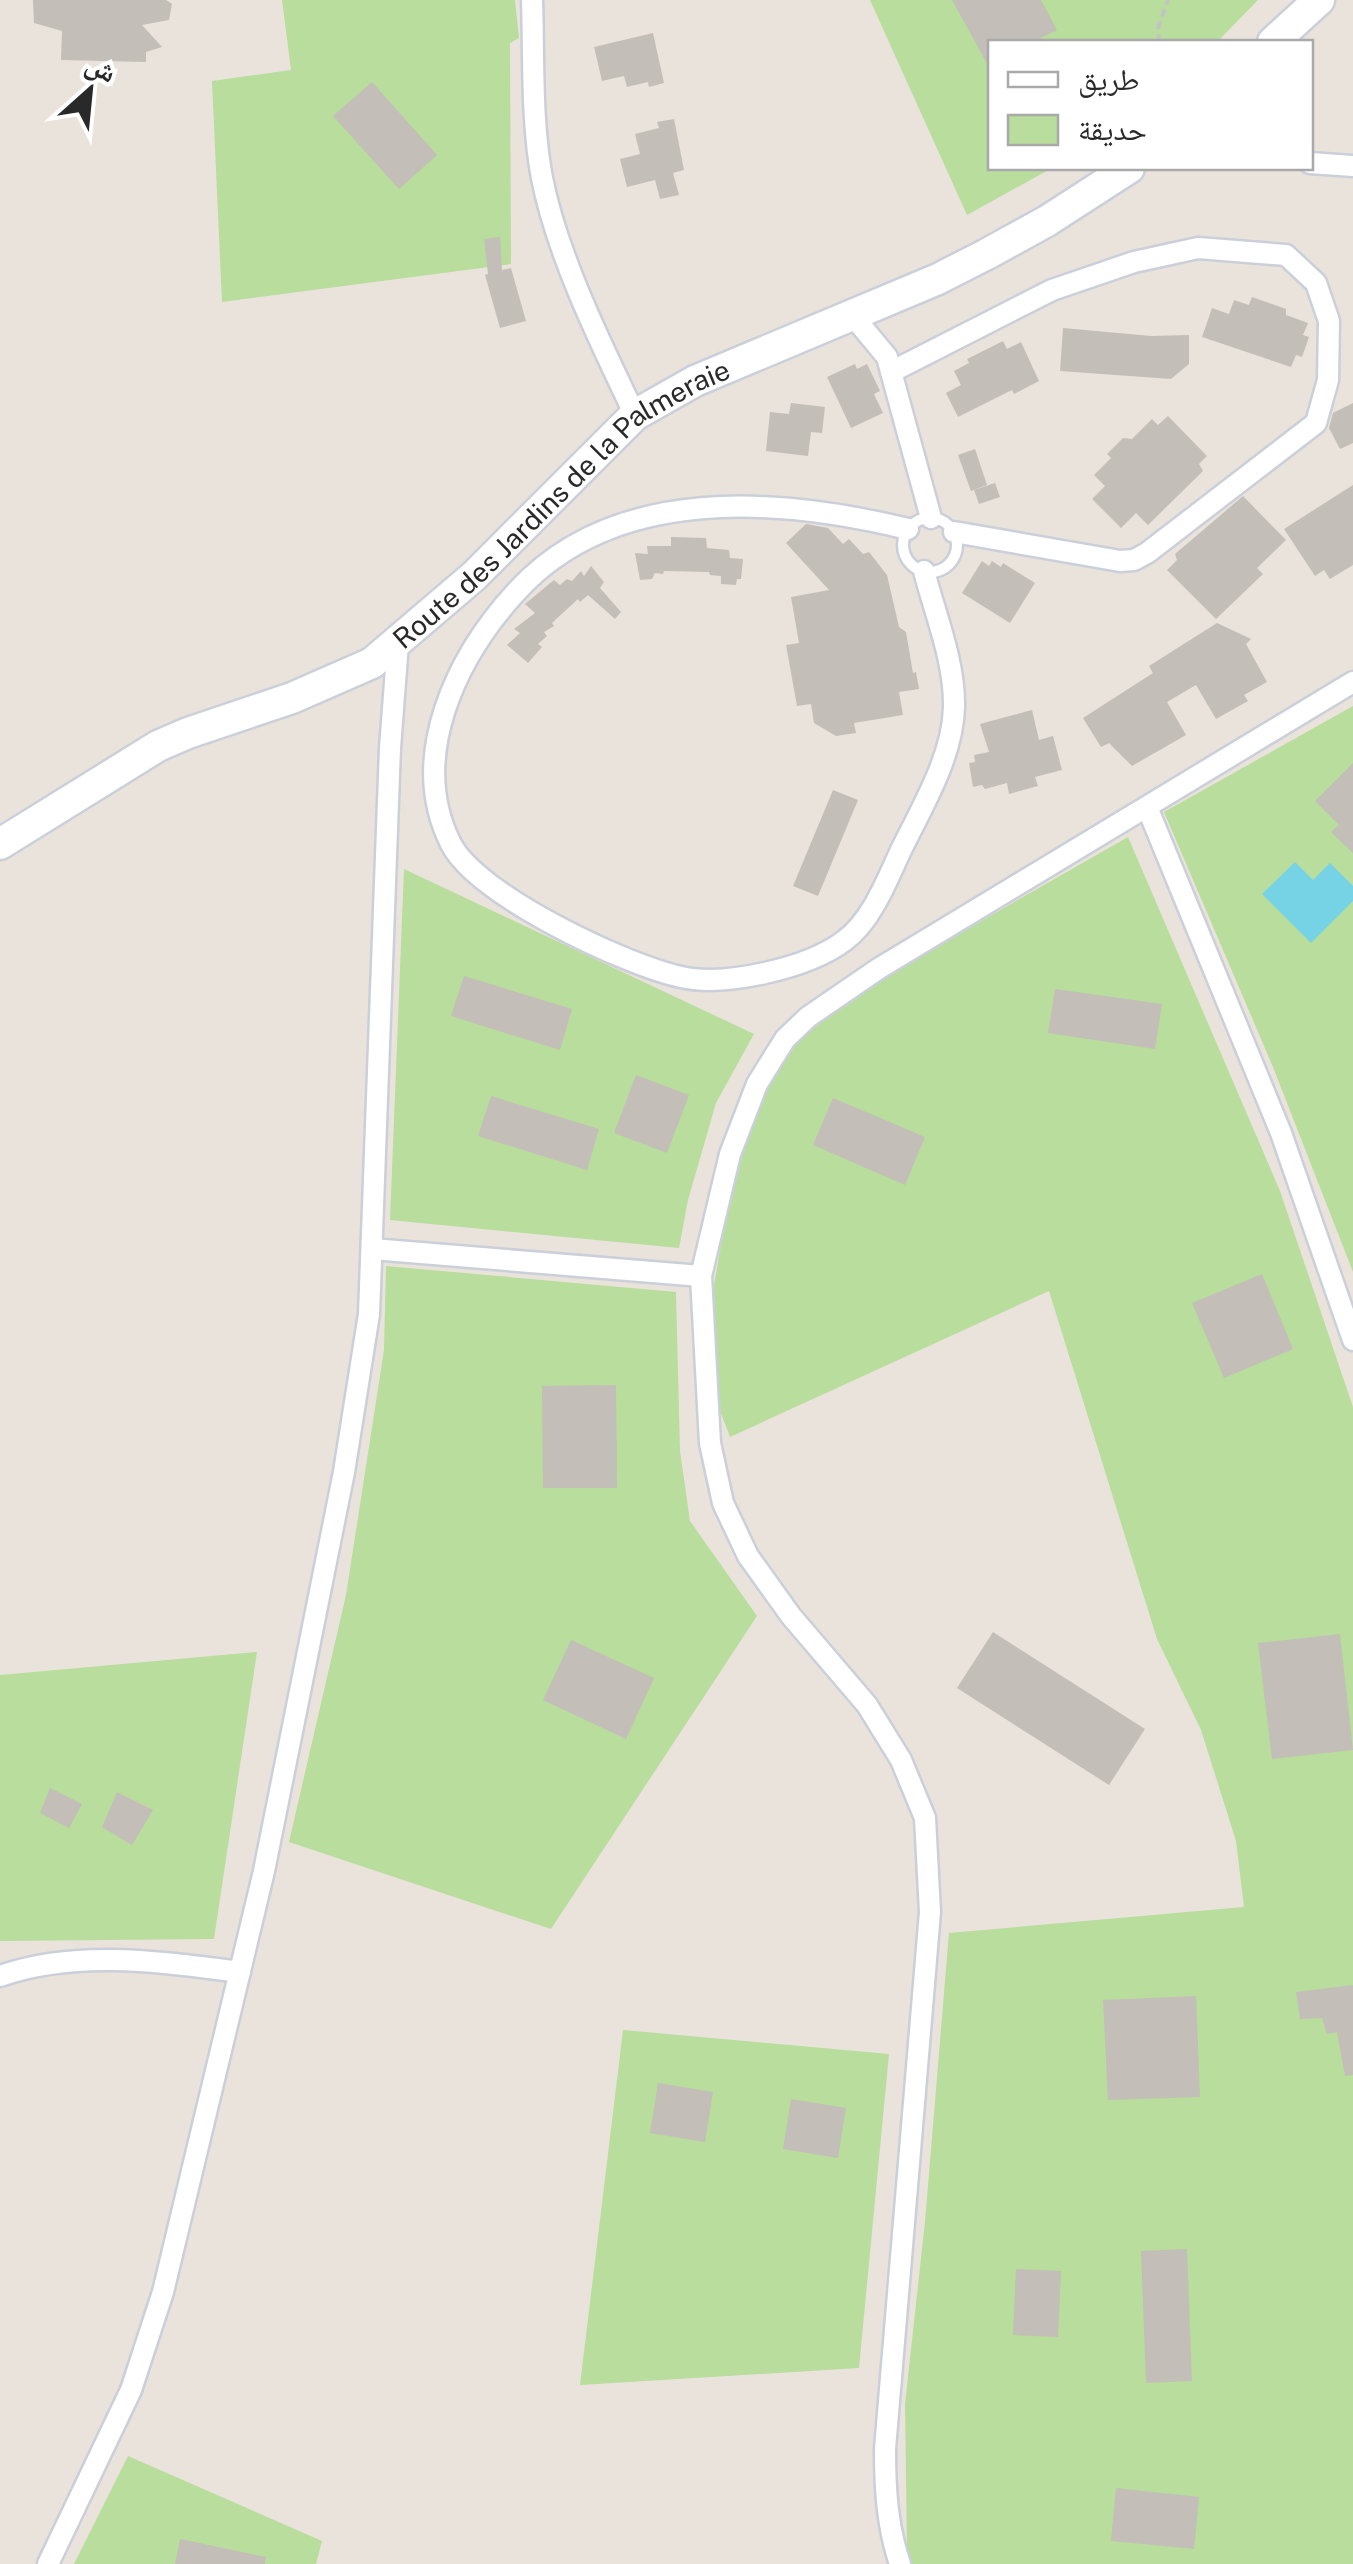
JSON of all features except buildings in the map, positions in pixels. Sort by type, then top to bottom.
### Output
[{"type":"street","points":[[532,0],[536,121],[548,206],[634,416]]},
{"type":"street","points":[[1275,40],[1318,0]]},
{"type":"street","points":[[1313,162],[1353,166]]},
{"type":"street","name":"Route des Jardins de la Palmeraie","points":[[0,844],[158,746],[307,692],[372,662],[474,576],[634,416],[695,382],[987,254],[1048,221],[1126,170]]},
{"type":"street","points":[[891,372],[1052,290],[1134,262],[1198,248],[1286,255],[1316,283],[1329,321],[1328,380],[1316,423],[1147,553],[1134,560],[1120,560],[954,532]]},
{"type":"street","points":[[853,316],[887,357],[932,518]]},
{"type":"street","points":[[908,529],[798,507],[683,510],[614,526],[570,547],[536,570],[477,642],[454,682],[444,710],[435,750],[434,788],[440,818],[453,848],[498,890],[547,921],[622,957],[684,978],[727,978],[778,969],[824,954],[843,942],[868,916],[938,773],[951,731],[954,705],[950,672],[924,571]]},
{"type":"street","points":[[48,2564],[131,2390],[153,2323],[264,1871],[344,1472],[369,1314],[389,765],[398,643]]},
{"type":"street","points":[[900,2564],[891,2538],[885,2493],[885,2450],[930,1912],[925,1818],[901,1760],[866,1705],[791,1616],[748,1556],[724,1503],[710,1442],[701,1276],[730,1154],[757,1084],[785,1039],[828,1001],[1353,682]]},
{"type":"street","points":[[1147,807],[1282,1134],[1353,1340]]},
{"type":"street","points":[[372,1249],[701,1276]]},
{"type":"street","points":[[0,1976],[80,1961],[139,1960],[240,1972]]},
{"type":"lane","points":[[932,518],[954,532],[957,550],[949,564],[933,572],[910,562],[904,537],[908,529],[932,518]]},
{"type":"path","points":[[1159,40],[1158,28],[1168,0]]},
{"type":"green space","points":[[282,0],[515,0],[519,38],[510,43],[511,264],[222,302],[212,81],[291,70]]},
{"type":"green space","points":[[870,0],[1258,0],[1219,40],[988,40],[988,170],[1048,170],[967,215]]},
{"type":"green space","points":[[1353,706],[1353,1272],[1273,1067],[1164,812]]},
{"type":"green space","points":[[1128,837],[1280,1191],[1353,1407],[1353,2564],[912,2564],[907,2550],[905,2404],[949,1933],[1244,1907],[1236,1841],[1201,1730],[1157,1639],[1049,1291],[730,1437],[719,1408],[713,1291],[728,1204],[760,1095],[795,1036],[866,987]]},
{"type":"green space","points":[[404,869],[754,1034],[716,1103],[688,1200],[679,1248],[390,1220]]},
{"type":"green space","points":[[386,1266],[676,1292],[680,1451],[690,1521],[757,1616],[551,1929],[289,1842],[346,1595],[384,1350]]},
{"type":"green space","points":[[257,1652],[214,1939],[0,1941],[0,1675]]},
{"type":"green space","points":[[623,2030],[889,2054],[859,2368],[580,2385]]},
{"type":"green space","points":[[128,2456],[322,2541],[316,2564],[74,2564]]},
{"type":"water","points":[[1295,862],[1313,880],[1330,863],[1353,886],[1353,901],[1311,943],[1262,894]]}]
